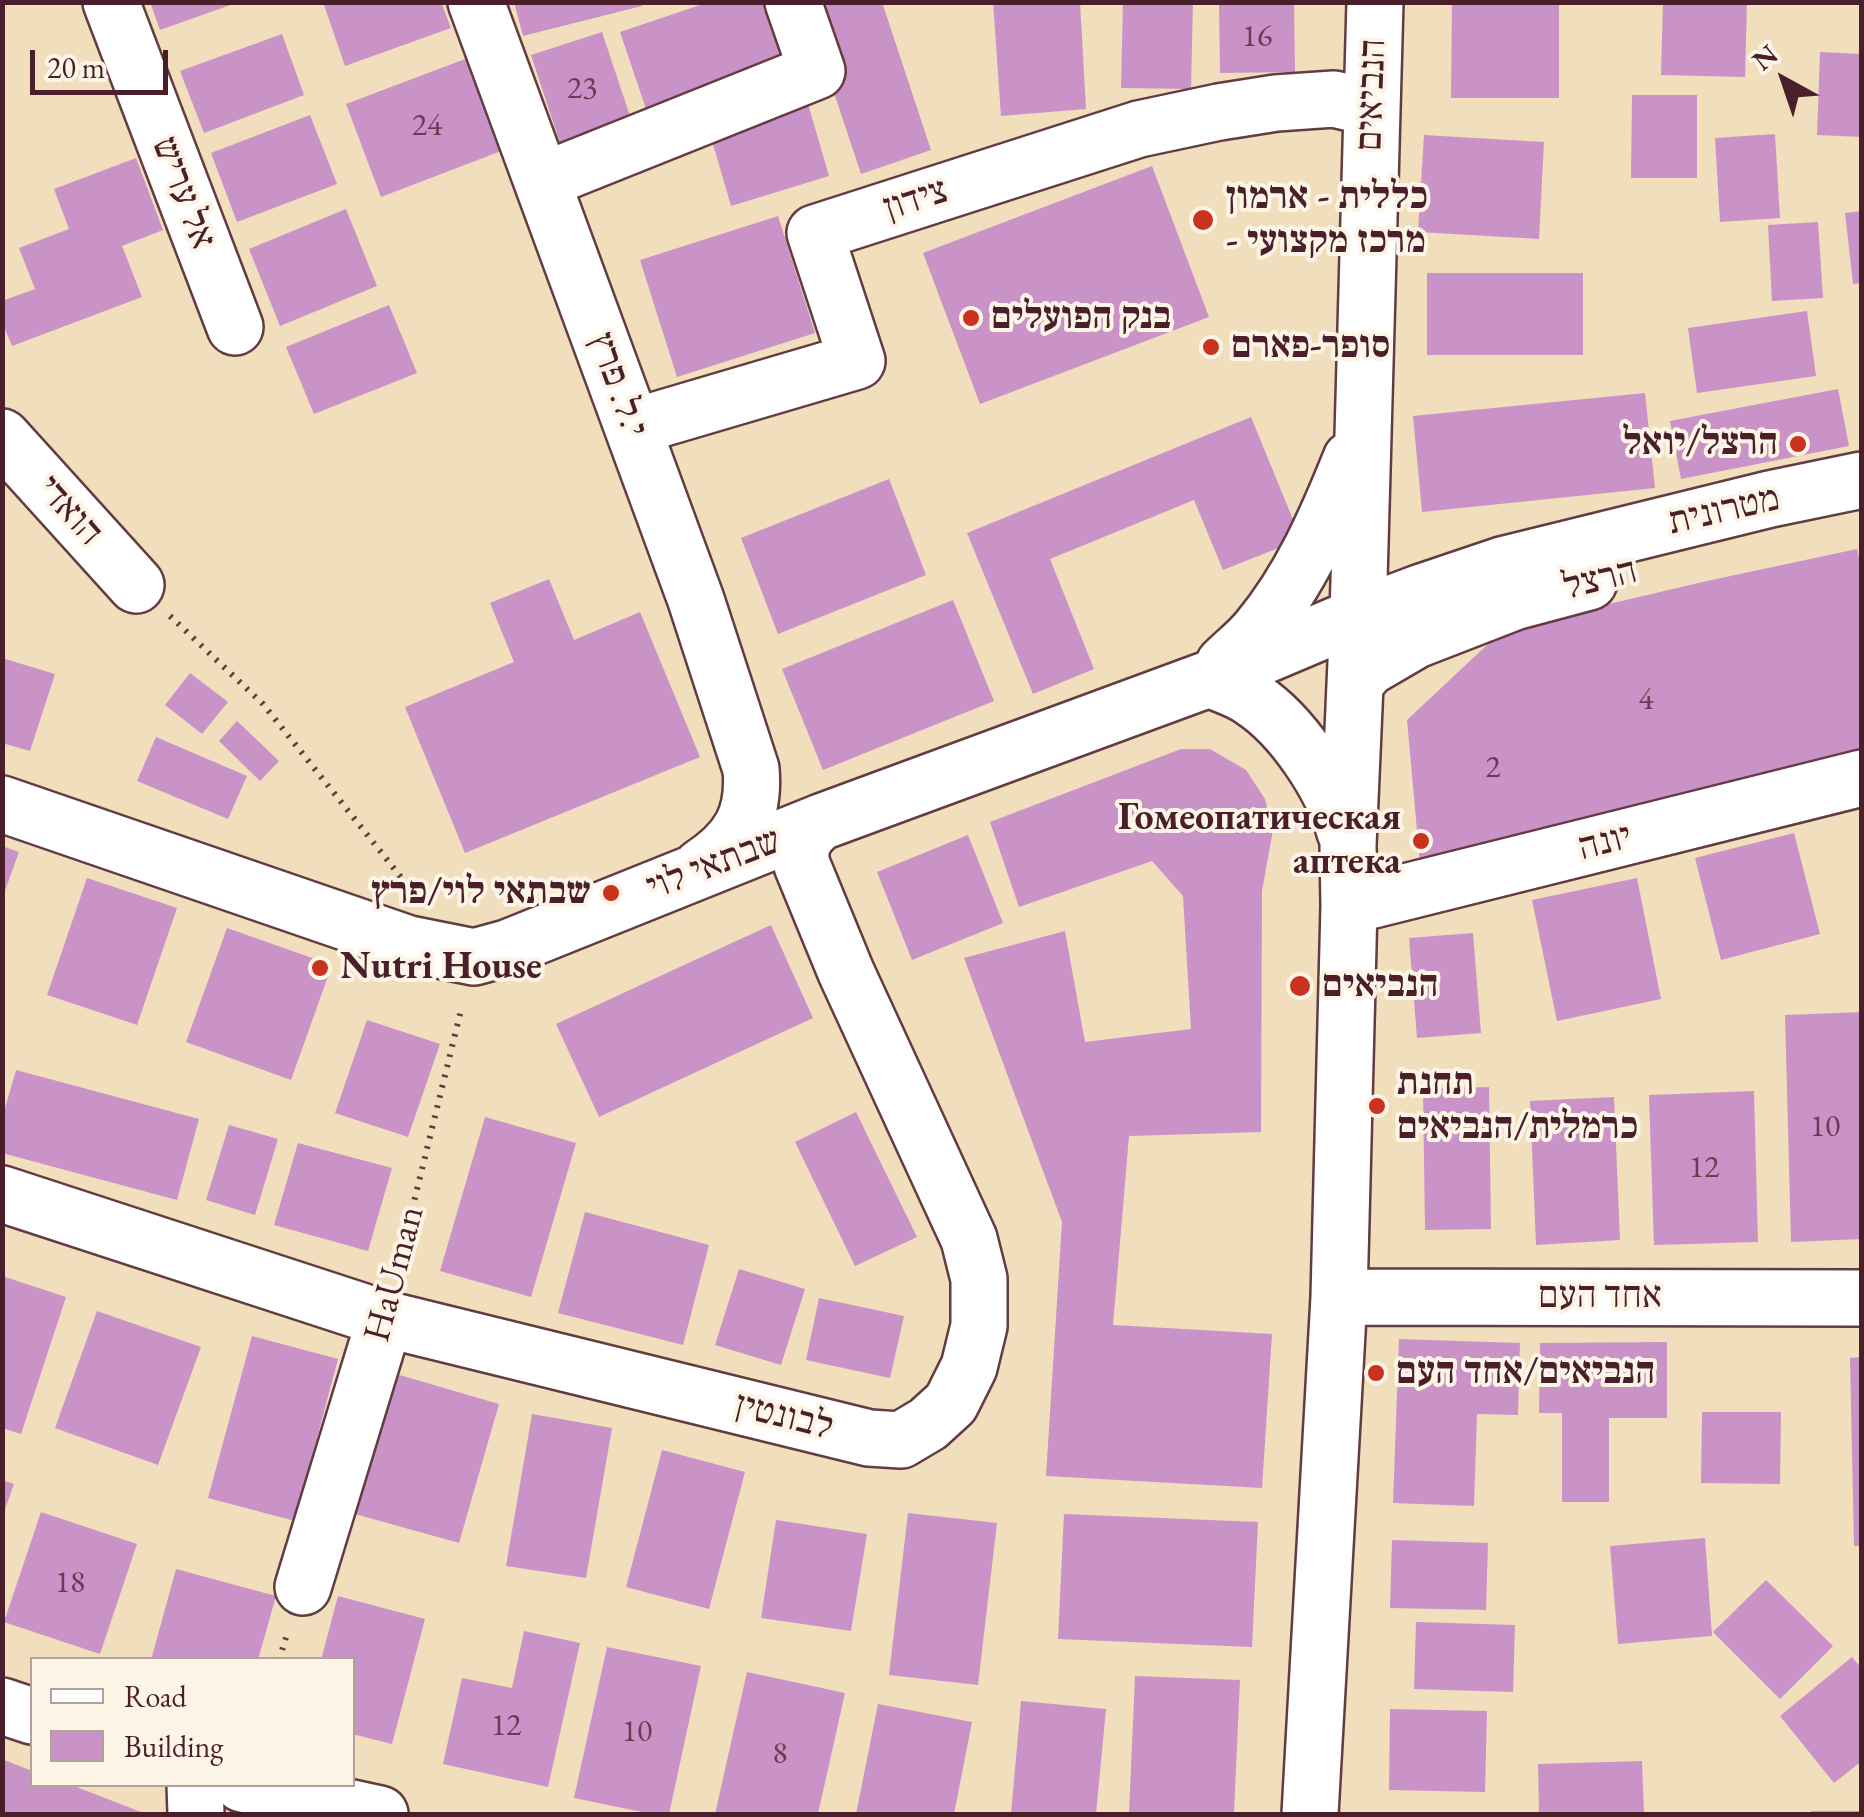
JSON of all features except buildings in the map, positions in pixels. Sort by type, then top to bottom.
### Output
[{"type":"street","name":"אל עריש","points":[[111,2],[234,327]]},
{"type":"street","name":"י.ל. פרץ","points":[[476,2],[696,600],[750,770],[752,794],[740,832],[729,846],[692,874]]},
{"type":"street","points":[[542,181],[817,72],[793,2]]},
{"type":"street","name":"הנביאים","points":[[1309,1811],[1339,1296],[1348,845],[1375,2]]},
{"type":"street","name":"צידון","points":[[632,427],[857,361],[815,233],[1139,129],[1219,112],[1334,99],[1355,104],[1372,119]]},
{"type":"street","name":"הנביאים","points":[[1210,679],[1258,632],[1296,578],[1339,490],[1363,428]]},
{"type":"street","name":"הואדי","points":[[2,437],[136,584]]},
{"type":"street","name":"מטרונית","points":[[1210,679],[1358,616],[1502,565],[1862,480]]},
{"type":"street","name":"הרצל","points":[[1356,682],[1368,668],[1416,640],[1514,602],[1778,534],[1862,518]]},
{"type":"street","points":[[1210,679],[1252,698],[1292,739],[1324,783],[1348,845]]},
{"type":"street","name":"שבתאי לוי","points":[[2,804],[409,944],[474,957],[533,938],[839,816],[1210,679]]},
{"type":"street","points":[[750,770],[769,790],[839,816]]},
{"type":"street","name":"יונה","points":[[1349,906],[1862,778]]},
{"type":"street","name":"לבונטין","points":[[2,1194],[385,1319],[868,1438],[901,1440],[952,1403],[969,1367],[979,1326],[979,1280],[968,1239],[846,972],[802,865],[802,842],[813,828],[839,816]]},
{"type":"street","name":"אחד העם","points":[[1339,1296],[1862,1298]]},
{"type":"street","name":"HaUman","points":[[303,1588],[385,1319]]},
{"type":"street","points":[[2,1706],[30,1715]]},
{"type":"street","points":[[195,1787],[196,1814]]},
{"type":"street","points":[[256,1787],[380,1814]]},
{"type":"path","points":[[136,584],[263,704],[419,900]]},
{"type":"path","name":"HaUman","points":[[385,1319],[474,957]]},
{"type":"place","name":"כללית - ארמון - מרכז מקצועי","points":[[1203,220]]},
{"type":"place","name":"בנק הפועלים","points":[[971,318]]},
{"type":"place","name":"סופר-פארם","points":[[1211,347]]},
{"type":"place","name":"הרצל/יואל","points":[[1798,444]]},
{"type":"place","name":"Гомеопатическая аптека","points":[[1421,841]]},
{"type":"place","name":"שבתאי לוי/פרץ","points":[[611,893]]},
{"type":"place","name":"Nutri House","points":[[320,968]]},
{"type":"place","name":"הנביאים","points":[[1300,986]]},
{"type":"place","name":"תחנת כרמלית/הנביאים","points":[[1377,1106]]},
{"type":"place","name":"הנביאים/אחד העם","points":[[1376,1373]]}]
